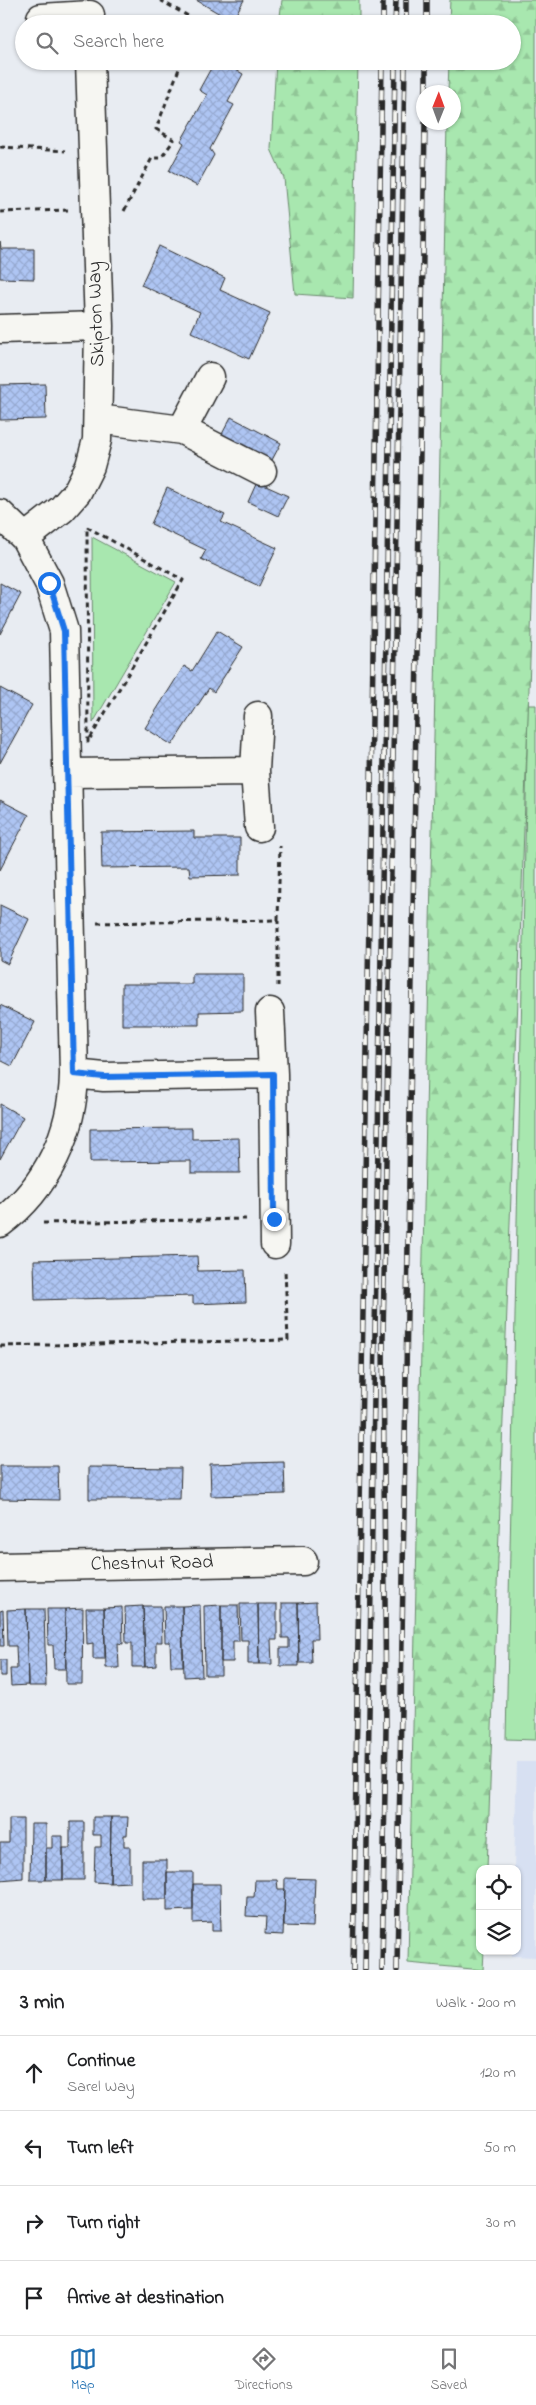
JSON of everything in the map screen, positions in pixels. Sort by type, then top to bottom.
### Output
[{"type":"street","points":[[70,15],[90,13]]},
{"type":"street","name":"Skipton Way","points":[[25,538],[62,509],[76,492],[90,466],[97,440],[99,326],[90,70]]},
{"type":"street","points":[[0,329],[99,326]]},
{"type":"street","points":[[182,430],[210,377]]},
{"type":"street","points":[[98,419],[182,430],[262,471]]},
{"type":"street","points":[[0,514],[25,538],[49,583],[64,631],[69,773],[74,1074],[74,1096],[68,1126],[52,1164],[8,1217]]},
{"type":"street","points":[[258,716],[255,772],[259,827]]},
{"type":"street","points":[[69,773],[255,772]]},
{"type":"street","points":[[270,1012],[273,1074],[274,1231]]},
{"type":"street","points":[[74,1074],[104,1077],[273,1074]]},
{"type":"street","name":"Chestnut Road","points":[[0,1568],[303,1561]]},
{"type":"path","points":[[160,0],[186,15]]},
{"type":"path","points":[[0,212],[94,220],[116,228],[152,158],[161,158],[174,140],[156,129],[179,70]]},
{"type":"path","points":[[0,147],[93,152]]},
{"type":"path","points":[[87,528],[183,580],[178,589],[88,742],[87,528]]},
{"type":"path","points":[[259,827],[280,842],[278,990],[270,1012]]},
{"type":"path","points":[[71,924],[278,920]]},
{"type":"path","points":[[0,1346],[288,1340],[285,1265],[274,1231],[32,1223],[8,1217]]},
{"type":"shaded area","points":[[517,1762],[536,1762],[536,1957],[512,1956],[521,1955],[521,1865],[514,1865]]},
{"type":"green space","points":[[282,0],[359,0],[359,15],[280,15]]},
{"type":"green space","points":[[450,0],[536,0],[536,492],[487,1865],[476,1865],[476,1955],[484,1955],[483,1970],[408,1963],[447,130],[461,130],[461,85],[448,85],[449,70],[521,70],[521,15],[449,15]]},
{"type":"green space","points":[[275,70],[358,70],[353,298],[295,294],[284,178],[271,149]]},
{"type":"green space","points":[[92,537],[176,582],[93,723]]},
{"type":"green space","points":[[528,705],[536,705],[536,1740],[506,1739]]},
{"type":"building","points":[[196,0],[244,0],[235,15],[222,15]]},
{"type":"building","points":[[210,70],[236,70],[243,74],[228,102],[234,105],[210,149],[214,155],[197,186],[169,171],[184,143],[181,141],[207,95],[199,90]]},
{"type":"building","points":[[0,242],[1,249],[34,249],[34,279],[0,278]]},
{"type":"building","points":[[159,246],[225,278],[220,290],[270,313],[249,359],[191,332],[200,312],[141,285]]},
{"type":"building","points":[[45,384],[46,419],[0,420],[0,385]]},
{"type":"building","points":[[231,417],[281,443],[271,462],[221,436]]},
{"type":"building","points":[[257,482],[288,496],[278,516],[248,502]]},
{"type":"building","points":[[167,488],[225,515],[221,522],[277,548],[259,586],[201,559],[206,550],[151,524]]},
{"type":"building","points":[[0,583],[21,594],[0,634]]},
{"type":"building","points":[[217,631],[243,647],[214,692],[209,688],[172,745],[145,728],[184,666],[192,671]]},
{"type":"building","points":[[0,688],[32,705],[0,763]]},
{"type":"building","points":[[0,800],[29,815],[0,870]]},
{"type":"building","points":[[194,831],[194,838],[240,838],[240,875],[190,876],[189,867],[102,868],[101,832]]},
{"type":"building","points":[[0,905],[29,919],[8,964],[0,960]]},
{"type":"building","points":[[192,974],[243,974],[243,1011],[199,1012],[199,1025],[122,1025],[122,984],[192,984]]},
{"type":"building","points":[[0,1005],[35,1022],[12,1066],[0,1060]]},
{"type":"building","points":[[0,1104],[23,1117],[0,1159]]},
{"type":"building","points":[[192,1128],[192,1139],[239,1138],[240,1173],[191,1173],[191,1161],[90,1162],[90,1129]]},
{"type":"building","points":[[197,1256],[198,1271],[245,1270],[246,1302],[193,1304],[193,1296],[35,1300],[34,1260]]},
{"type":"building","points":[[284,1462],[285,1494],[211,1496],[210,1464]]},
{"type":"building","points":[[0,1466],[58,1466],[59,1500],[0,1499]]},
{"type":"building","points":[[89,1467],[181,1468],[180,1499],[89,1499]]},
{"type":"building","points":[[316,1602],[317,1639],[311,1639],[312,1663],[299,1663],[298,1603]]},
{"type":"building","points":[[282,1603],[298,1603],[299,1666],[280,1666],[280,1648],[289,1648],[289,1638],[282,1638]]},
{"type":"building","points":[[240,1604],[258,1604],[259,1664],[248,1664],[248,1640],[241,1640]]},
{"type":"building","points":[[258,1604],[277,1604],[277,1640],[271,1640],[272,1664],[259,1664]]},
{"type":"building","points":[[200,1605],[202,1676],[184,1677],[182,1606]]},
{"type":"building","points":[[221,1605],[238,1605],[239,1641],[233,1641],[233,1662],[221,1662]]},
{"type":"building","points":[[221,1605],[221,1675],[205,1675],[204,1606]]},
{"type":"building","points":[[143,1606],[161,1606],[162,1642],[156,1642],[156,1666],[145,1667]]},
{"type":"building","points":[[143,1606],[145,1667],[132,1667],[132,1643],[126,1643],[125,1607]]},
{"type":"building","points":[[164,1606],[182,1606],[183,1666],[171,1666],[170,1642],[165,1642]]},
{"type":"building","points":[[122,1607],[123,1644],[118,1643],[119,1668],[106,1668],[104,1608]]},
{"type":"building","points":[[83,1608],[82,1684],[66,1684],[65,1609]]},
{"type":"building","points":[[86,1608],[104,1608],[105,1659],[93,1659],[93,1643],[87,1644]]},
{"type":"building","points":[[26,1609],[44,1609],[46,1686],[28,1686]]},
{"type":"building","points":[[26,1609],[28,1685],[11,1686],[10,1669],[17,1669],[16,1646],[8,1646],[7,1610]]},
{"type":"building","points":[[47,1609],[65,1609],[66,1669],[54,1669],[53,1645],[48,1645]]},
{"type":"building","points":[[3,1610],[4,1646],[0,1646],[0,1611]]},
{"type":"building","points":[[0,1660],[6,1660],[6,1676],[0,1676]]},
{"type":"building","points":[[93,1817],[111,1817],[110,1883],[94,1882],[95,1847],[101,1847],[101,1835],[93,1835]]},
{"type":"building","points":[[111,1817],[128,1817],[127,1835],[124,1835],[124,1846],[130,1846],[130,1882],[110,1883]]},
{"type":"building","points":[[9,1819],[23,1819],[23,1878],[0,1880],[0,1843],[9,1843]]},
{"type":"building","points":[[70,1822],[84,1822],[84,1880],[63,1880],[63,1848],[70,1848]]},
{"type":"building","points":[[31,1824],[46,1824],[46,1880],[30,1880]]},
{"type":"building","points":[[52,1836],[63,1836],[63,1880],[46,1880],[46,1848],[52,1848]]},
{"type":"building","points":[[142,1860],[167,1860],[167,1899],[142,1899]]},
{"type":"building","points":[[167,1872],[193,1872],[193,1910],[167,1911]]},
{"type":"building","points":[[285,1878],[315,1879],[313,1927],[284,1926]]},
{"type":"building","points":[[255,1880],[277,1880],[278,1889],[285,1889],[283,1935],[265,1934],[266,1917],[246,1916],[247,1897],[254,1897]]},
{"type":"building","points":[[193,1884],[220,1884],[221,1931],[212,1931],[212,1922],[193,1923]]},
{"type":"railway","points":[[383,0],[383,15]]},
{"type":"railway","points":[[395,15],[396,0]]},
{"type":"railway","points":[[406,0],[406,15]]},
{"type":"railway","points":[[427,0],[427,15]]},
{"type":"railway","points":[[353,1970],[382,70]]},
{"type":"railway","points":[[365,1970],[395,70]]},
{"type":"railway","points":[[382,1970],[386,1729],[383,1338],[405,70]]},
{"type":"railway","points":[[426,70],[426,85]]},
{"type":"railway","points":[[397,1970],[425,130]]},
{"type":"route","points":[[49,583],[64,631],[69,773],[74,1074],[104,1077],[273,1074],[274,1219]]}]
